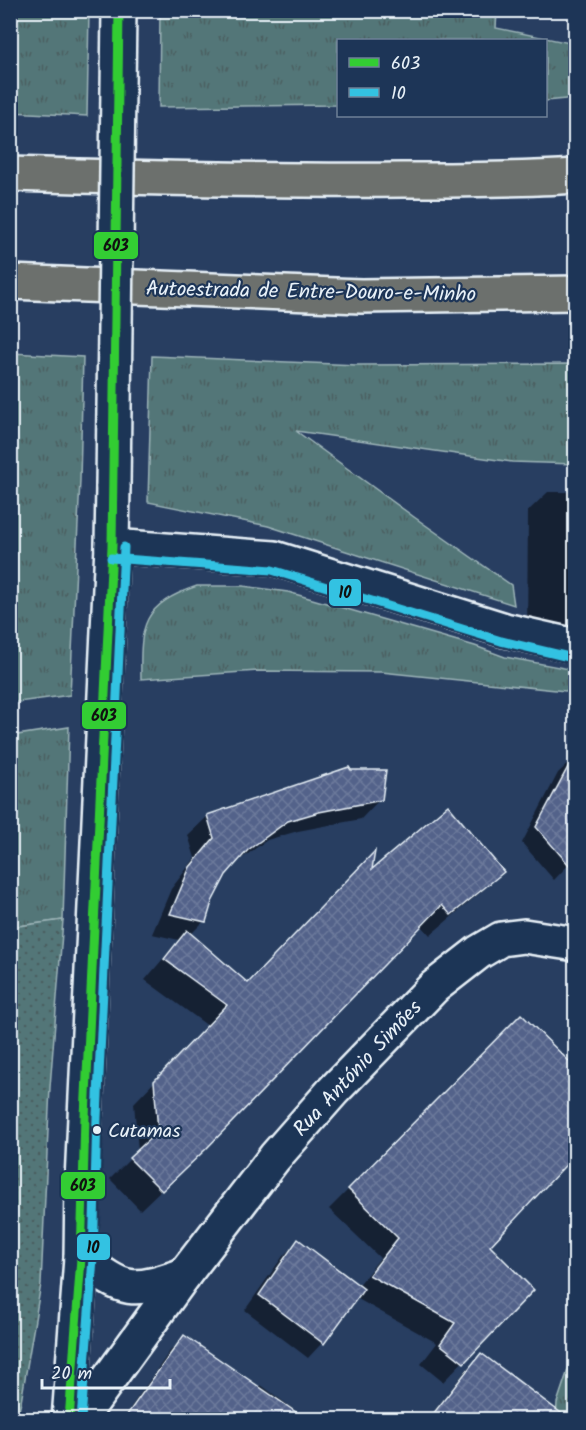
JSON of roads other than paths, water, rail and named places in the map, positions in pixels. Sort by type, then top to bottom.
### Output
[{"type":"highway","points":[[10,174],[360,181],[576,177]]},
{"type":"highway","name":"Autoestrada de Entre-Douro-e-Minho","points":[[10,282],[361,296],[576,293]]},
{"type":"street","points":[[69,1419],[81,1258],[82,1181],[112,546],[119,10]]},
{"type":"street","points":[[112,546],[274,558],[505,630],[576,646]]},
{"type":"street","name":"Rua António Simões","points":[[80,1419],[184,1275],[275,1157],[333,1090],[434,987],[479,952],[501,939],[524,936],[576,944]]},
{"type":"street","points":[[81,1258],[123,1287],[148,1287],[184,1275]]},
{"type":"place","name":"Cutamas","points":[[97,1130]]}]
